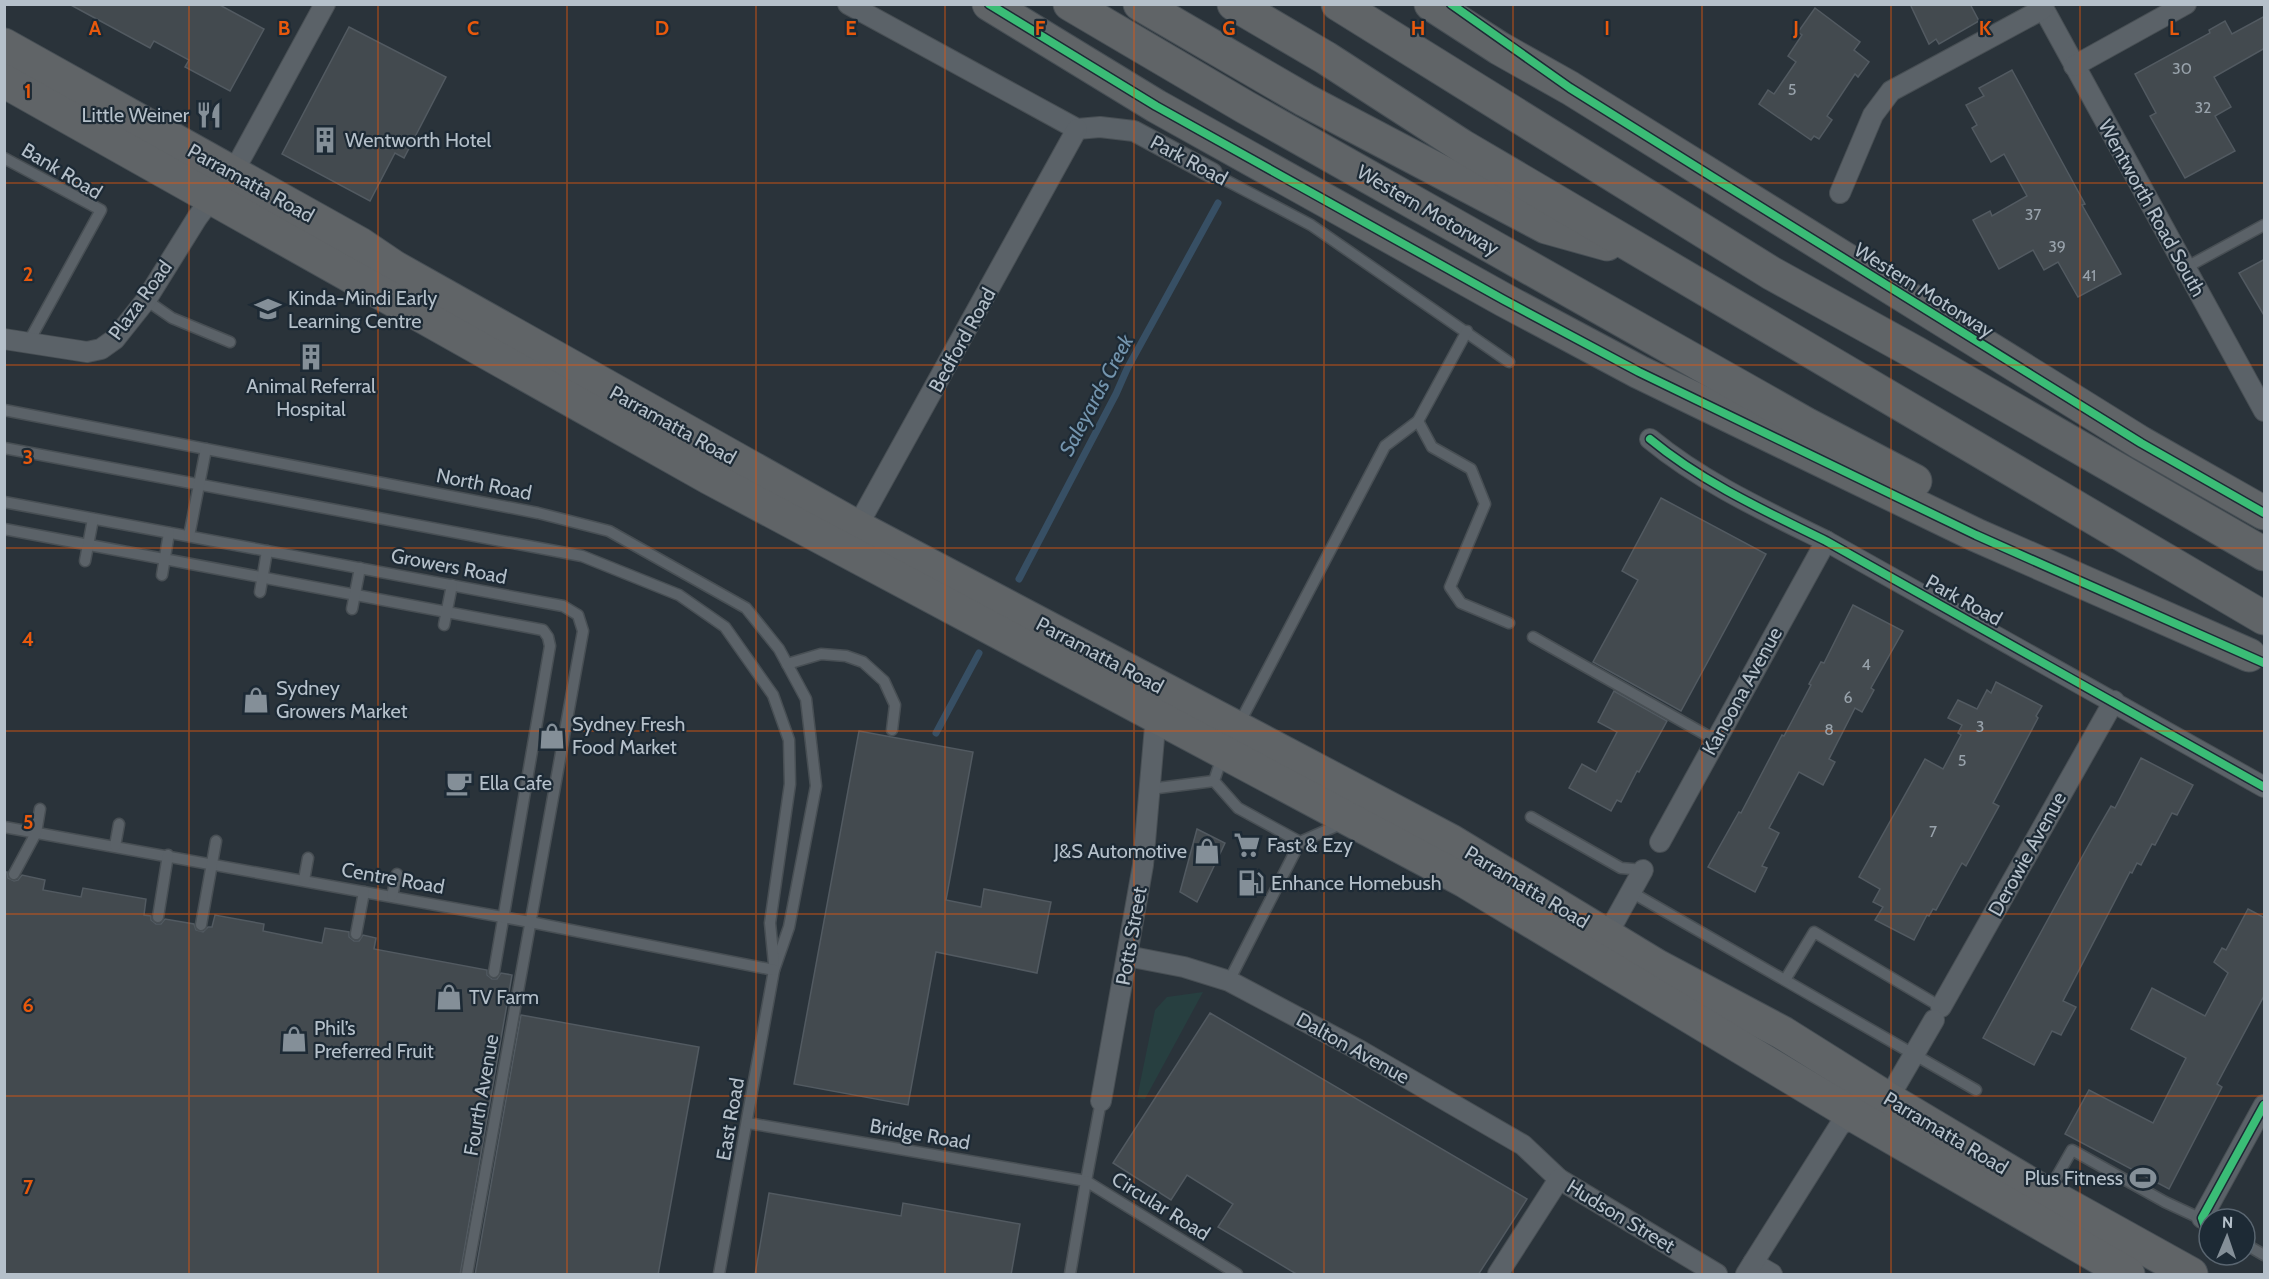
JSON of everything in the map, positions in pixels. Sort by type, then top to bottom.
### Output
[{"type":"highway","points":[[989,4],[1156,106],[1219,158],[1260,180],[1504,300],[1639,372],[1976,535],[2257,659]]},
{"type":"highway","name":"Western Motorway","points":[[1070,4],[1245,106],[1806,424],[2257,659]]},
{"type":"highway","points":[[1140,4],[1261,76],[1546,227],[1649,256]]},
{"type":"highway","points":[[1234,4],[1326,58],[1462,146],[2265,618]]},
{"type":"highway","name":"Western Motorway","points":[[1431,4],[2141,443],[2265,513]]},
{"type":"highway","points":[[1451,4],[1570,88]]},
{"type":"highway","points":[[1352,7],[1403,45],[1772,273],[1916,353],[2265,554]]},
{"type":"highway","name":"Parramatta Road","points":[[4,45],[221,184]]},
{"type":"highway","name":"Parramatta Road","points":[[4,81],[221,184],[670,424],[851,538],[1162,703],[1225,753],[1465,881],[1600,946],[1657,966],[1783,1033],[2047,1194],[2191,1275]]},
{"type":"highway","name":"Parramatta Road","points":[[1225,753],[1451,842],[1600,946],[1857,1117],[2128,1275]]},
{"type":"street","name":"Plaza Road","points":[[4,339],[87,352],[102,349],[115,339],[146,300],[221,184],[246,150],[325,4]]},
{"type":"street","points":[[848,4],[1077,129]]},
{"type":"street","points":[[2074,66],[2186,4]]},
{"type":"street","points":[[1840,192],[1873,115],[1891,91],[2042,7]]},
{"type":"street","name":"Wentworth Road South","points":[[2042,7],[2265,411]]},
{"type":"street","name":"Park Road","points":[[1077,129],[1100,127],[1134,131],[1219,158]]},
{"type":"street","name":"Bedford Road","points":[[851,538],[1077,129]]},
{"type":"street","name":"Park Road","points":[[1650,439],[1677,462],[1826,541],[2265,787]]},
{"type":"street","name":"Kanoona Avenue","points":[[1660,842],[1826,541]]},
{"type":"street","name":"Derowie Avenue","points":[[1888,1099],[2114,701]]},
{"type":"street","name":"Potts Street","points":[[1101,1101],[1143,865],[1150,789],[1162,703]]},
{"type":"street","points":[[1600,946],[1643,870]]},
{"type":"street","name":"Dalton Avenue","points":[[1128,956],[1184,967],[1229,981],[1359,1050],[1523,1145],[1559,1179]]},
{"type":"street","points":[[1772,1275],[1749,1269],[1840,1125],[1888,1099]]},
{"type":"street","points":[[2213,1207],[2265,1105]]},
{"type":"street","name":"Hudson Street","points":[[1498,1275],[1559,1179],[1717,1275]]},
{"type":"lane","name":"Bank Road","points":[[4,158],[101,210],[28,343]]},
{"type":"lane","name":"Park Road","points":[[1260,180],[1311,225],[1509,362]]},
{"type":"lane","points":[[2185,268],[2265,225]]},
{"type":"lane","points":[[146,300],[172,318],[230,342]]},
{"type":"lane","points":[[1150,789],[1225,753],[1385,446],[1418,421],[1467,331]]},
{"type":"lane","name":"North Road","points":[[4,410],[538,513],[609,531],[746,608],[779,649],[806,699],[816,786],[789,927],[774,970]]},
{"type":"lane","points":[[1418,421],[1432,447],[1471,469],[1485,504],[1450,587],[1461,603],[1509,623]]},
{"type":"lane","points":[[4,448],[582,556],[679,596],[724,627],[773,695],[789,740],[790,784],[770,923],[774,970]]},
{"type":"lane","points":[[189,536],[206,449]]},
{"type":"lane","name":"Growers Road","points":[[4,502],[563,606],[578,615],[583,631],[530,922]]},
{"type":"lane","points":[[85,561],[93,519]]},
{"type":"lane","points":[[4,529],[543,630],[550,646],[494,972]]},
{"type":"lane","points":[[162,575],[169,533]]},
{"type":"lane","points":[[260,592],[267,551]]},
{"type":"lane","points":[[352,609],[360,568]]},
{"type":"lane","points":[[444,625],[452,585]]},
{"type":"lane","points":[[1533,637],[1715,740]]},
{"type":"lane","points":[[787,664],[821,654],[846,656],[863,662],[884,681],[895,705],[892,730]]},
{"type":"lane","points":[[1225,753],[1238,808],[1300,842]]},
{"type":"lane","points":[[14,874],[36,833],[40,809]]},
{"type":"lane","points":[[1531,817],[1621,868],[1643,870]]},
{"type":"lane","points":[[1229,981],[1300,842],[1352,820]]},
{"type":"lane","points":[[115,846],[119,824]]},
{"type":"lane","name":"Centre Road","points":[[4,827],[364,891],[774,970]]},
{"type":"lane","points":[[201,925],[216,841]]},
{"type":"lane","points":[[158,917],[168,855]]},
{"type":"lane","points":[[304,880],[308,858]]},
{"type":"lane","points":[[392,897],[397,874]]},
{"type":"lane","points":[[356,934],[364,891]]},
{"type":"lane","points":[[1631,892],[1976,1090]]},
{"type":"lane","name":"Fourth Avenue","points":[[467,1275],[530,922]]},
{"type":"lane","points":[[1785,980],[1814,932],[1937,1014]]},
{"type":"lane","name":"East Road","points":[[719,1275],[774,970]]},
{"type":"lane","name":"Potts Street","points":[[1086,1181],[1101,1101]]},
{"type":"lane","name":"Bridge Road","points":[[748,1122],[1086,1181]]},
{"type":"lane","points":[[2047,1194],[2072,1150],[2166,1202],[2197,1216]]},
{"type":"lane","name":"Circular Road","points":[[1070,1275],[1086,1181],[1237,1275]]},
{"type":"green space","points":[[1203,992],[1145,1099],[1137,1098],[1155,1010],[1167,997]]},
{"type":"building","points":[[69,4],[218,4],[264,29],[230,91],[185,67],[189,60],[154,41],[150,48]]},
{"type":"building","points":[[1910,4],[1970,4],[1979,21],[1939,44],[1936,39],[1929,44]]},
{"type":"building","points":[[1815,8],[1860,42],[1854,50],[1869,62],[1858,77],[1855,74],[1827,116],[1832,120],[1819,139],[1814,136],[1811,140],[1759,104],[1768,90],[1774,94],[1796,62],[1788,56],[1802,35],[1798,32]]},
{"type":"building","points":[[2265,16],[2265,48],[2214,77],[2231,107],[2215,116],[2235,151],[2185,178],[2150,116],[2156,113],[2135,74],[2210,33],[2209,30],[2225,21],[2232,34]]},
{"type":"building","name":"Wentworth Hotel","points":[[349,27],[446,77],[404,158],[395,153],[370,201],[282,154]]},
{"type":"building","points":[[2012,70],[2085,204],[2082,205],[2121,274],[2078,297],[2058,262],[2044,270],[2033,250],[1999,269],[1973,220],[1990,211],[1992,216],[2027,196],[2004,154],[1991,162],[1972,128],[1977,125],[1966,105],[1984,96],[1979,88]]},
{"type":"building","points":[[2265,259],[2265,317],[2239,273]]},
{"type":"building","points":[[1661,498],[1766,554],[1681,711],[1593,662],[1638,580],[1622,571]]},
{"type":"building","points":[[1853,605],[1903,631],[1871,688],[1874,690],[1862,712],[1855,708],[1829,759],[1835,762],[1823,785],[1799,772],[1769,828],[1779,833],[1762,866],[1767,868],[1755,892],[1708,867],[1739,812],[1741,813],[1782,735],[1784,736],[1811,685],[1809,684],[1821,662],[1824,663]]},
{"type":"building","points":[[1996,682],[2042,706],[2036,716],[2038,718],[1993,803],[1999,806],[1966,866],[1962,863],[1936,910],[1933,909],[1929,916],[1927,915],[1914,940],[1875,920],[1883,907],[1873,902],[1880,889],[1859,877],[1925,759],[1943,769],[1961,735],[1958,733],[1962,725],[1948,718],[1958,700],[1977,709],[1987,690],[1991,693]]},
{"type":"building","points":[[1614,691],[1667,721],[1621,802],[1617,800],[1611,811],[1569,788],[1582,764],[1596,772],[1617,732],[1598,722]]},
{"type":"building","points":[[859,731],[973,752],[946,900],[981,907],[984,889],[1051,902],[1037,973],[936,952],[908,1105],[794,1084]]},
{"type":"building","points":[[2141,758],[2193,785],[2177,815],[2172,813],[2141,865],[2137,863],[2132,873],[2130,872],[2063,1001],[2076,1007],[2061,1035],[2052,1031],[2034,1065],[1983,1038],[2093,837],[2111,806],[2115,808]]},
{"type":"building","points":[[1197,829],[1225,843],[1197,902],[1180,892]]},
{"type":"building","points":[[4,872],[7,872],[8,878],[14,881],[22,875],[45,880],[43,890],[81,897],[83,888],[146,899],[144,915],[151,916],[151,920],[156,924],[161,924],[165,919],[194,924],[196,930],[203,932],[208,927],[212,927],[215,915],[264,924],[263,931],[322,943],[325,928],[349,932],[349,937],[354,941],[359,941],[363,935],[376,938],[374,949],[487,970],[487,975],[492,979],[497,979],[501,973],[512,975],[460,1275],[4,1275]]},
{"type":"building","points":[[2248,909],[2265,918],[2265,994],[2217,1084],[2222,1087],[2169,1189],[2065,1134],[2089,1090],[2153,1123],[2186,1058],[2131,1029],[2152,988],[2205,1016],[2228,973],[2214,962],[2222,948],[2226,950]]},
{"type":"building","points":[[1210,1013],[1527,1199],[1478,1275],[1298,1275],[1218,1227],[1233,1204],[1187,1175],[1171,1200],[1113,1163]]},
{"type":"building","points":[[521,1015],[699,1047],[658,1275],[475,1275]]},
{"type":"building","points":[[769,1193],[901,1216],[903,1203],[1020,1224],[1011,1275],[755,1275]]},
{"type":"waterway","name":"Saleyards Creek","points":[[1019,579],[1127,369],[1218,203]]},
{"type":"waterway","name":"Saleyards Creek","points":[[936,733],[979,653]]},
{"type":"cycle path","points":[[989,4],[1156,106],[1504,300],[1639,372],[1976,535],[2264,663]]},
{"type":"cycle path","points":[[1451,4],[1570,88],[2141,443],[2264,513]]},
{"type":"cycle path","points":[[1650,439],[1712,482],[1826,541],[2264,787]]},
{"type":"cycle path","points":[[2208,1207],[2264,1105]]},
{"type":"place","name":"Little Weiner","points":[[209,115]]},
{"type":"place","name":"Wentworth Hotel","points":[[325,140]]},
{"type":"place","name":"Kinda-Mindi Early Learning Centre","points":[[268,309]]},
{"type":"place","name":"Animal Referral Hospital","points":[[311,357]]},
{"type":"place","name":"Sydney Growers Market","points":[[256,700]]},
{"type":"place","name":"Sydney Fresh Food Market","points":[[552,736]]},
{"type":"place","name":"Ella Cafe","points":[[459,783]]},
{"type":"place","name":"Fast & Ezy","points":[[1247,845]]},
{"type":"place","name":"J&S Automotive","points":[[1207,851]]},
{"type":"place","name":"Enhance Homebush","points":[[1251,883]]},
{"type":"place","name":"TV Farm","points":[[449,997]]},
{"type":"place","name":"Phil’s Preferred Fruit","points":[[294,1039]]},
{"type":"place","name":"Plus Fitness","points":[[2143,1178]]}]
